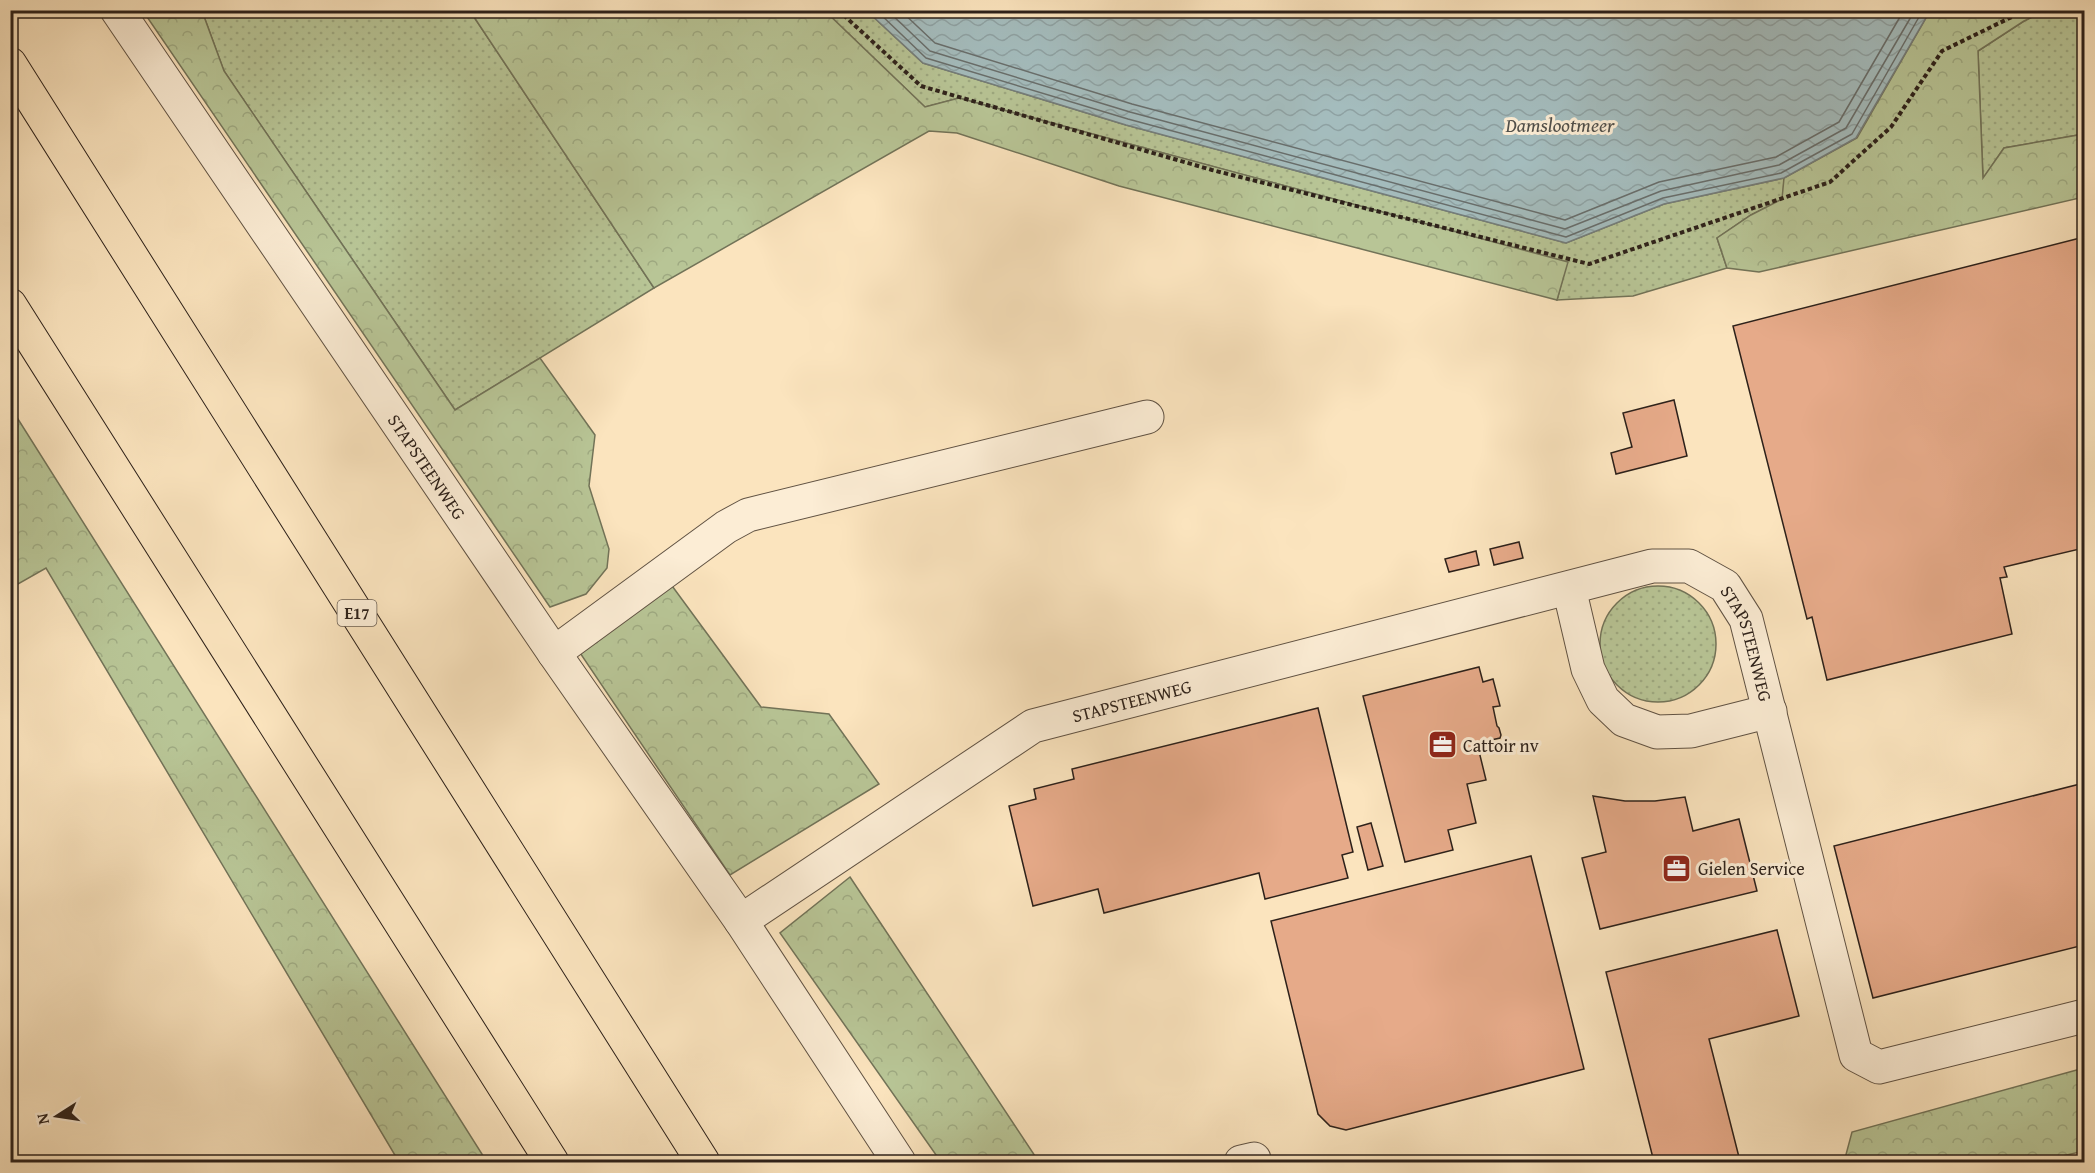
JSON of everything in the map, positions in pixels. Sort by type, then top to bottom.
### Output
[{"type":"highway","name":"E17","points":[[10,64],[703,1162]]},
{"type":"highway","points":[[10,305],[552,1162]]},
{"type":"street","name":"STAPSTEENWEG","points":[[117,10],[554,653],[741,921],[899,1162]]},
{"type":"street","points":[[554,653],[726,527],[748,515],[1147,417]]},
{"type":"street","name":"STAPSTEENWEG","points":[[741,921],[1032,726],[1652,566],[1689,566],[1725,586],[1746,619],[1770,711],[1691,730],[1657,732],[1624,720],[1603,700],[1588,669],[1569,588]]},
{"type":"street","points":[[1770,711],[1856,1055],[1879,1066],[2085,1016]]},
{"type":"path","points":[[838,10],[921,86],[1212,170],[1588,264],[1830,182],[1891,127],[1942,51],[2026,10]]},
{"type":"green space","points":[[143,11],[202,11],[224,71],[455,410],[540,358],[595,435],[589,486],[609,549],[607,568],[586,594],[550,607]]},
{"type":"green space","points":[[202,11],[470,11],[654,288],[455,410],[224,71]]},
{"type":"green space","points":[[470,11],[825,11],[925,107],[959,98],[1568,262],[1557,300],[1119,186],[957,133],[929,131],[654,288]]},
{"type":"green space","points":[[825,11],[867,11],[923,63],[1126,125],[1566,243],[1664,204],[1784,178],[1783,199],[1751,215],[1717,238],[1727,268],[1633,296],[1557,300],[1567,262],[959,98],[925,107]]},
{"type":"green space","points":[[1930,11],[2045,11],[2024,21],[1978,51],[1983,178],[2004,148],[2084,134],[2084,197],[1759,272],[1727,268],[1717,238],[1751,215],[1782,199],[1784,178],[1857,138]]},
{"type":"green space","points":[[2045,11],[2084,11],[2084,134],[2004,148],[1983,179],[1978,51],[2024,21]]},
{"type":"green space","points":[[11,408],[487,1162],[399,1162],[46,568],[11,588]]},
{"type":"green space","points":[[667,579],[761,707],[829,714],[879,784],[730,875],[576,647]]},
{"type":"green space","points":[[1658,586],[1680,590],[1699,603],[1712,622],[1716,644],[1712,666],[1699,685],[1680,698],[1658,702],[1636,698],[1617,685],[1604,666],[1600,644],[1604,622],[1617,603],[1636,590]]},
{"type":"green space","points":[[850,877],[1039,1162],[941,1162],[780,933]]},
{"type":"green space","points":[[2084,1068],[2084,1151],[2037,1162],[1844,1162],[1852,1132]]},
{"type":"water","name":"Damslootmeer","points":[[867,11],[1930,11],[1856,138],[1784,178],[1664,204],[1566,243],[1126,125],[923,63]]},
{"type":"building","points":[[2084,237],[2084,548],[2004,567],[2007,577],[2000,578],[2012,634],[1827,680],[1812,617],[1807,619],[1733,326]]},
{"type":"building","points":[[1674,400],[1687,456],[1616,474],[1611,453],[1632,447],[1623,413]]},
{"type":"building","points":[[1519,542],[1523,558],[1494,565],[1490,549]]},
{"type":"building","points":[[1476,551],[1479,565],[1449,572],[1445,559]]},
{"type":"building","points":[[1479,667],[1483,682],[1493,679],[1500,706],[1493,707],[1501,735],[1500,738],[1477,743],[1486,780],[1467,784],[1476,823],[1448,830],[1453,850],[1405,862],[1363,696]]},
{"type":"building","points":[[1318,708],[1353,852],[1342,855],[1348,878],[1265,899],[1259,873],[1104,913],[1098,889],[1033,906],[1009,806],[1036,799],[1034,789],[1074,779],[1072,769]]},
{"type":"building","points":[[2084,783],[2084,945],[1873,998],[1834,846]]},
{"type":"building","points":[[1593,796],[1625,801],[1655,801],[1685,797],[1693,831],[1739,819],[1757,891],[1600,929],[1582,858],[1606,852]]},
{"type":"building","points":[[1371,823],[1383,866],[1368,870],[1357,827]]},
{"type":"building","points":[[1531,856],[1584,1069],[1346,1130],[1330,1126],[1318,1114],[1271,921]]},
{"type":"building","points":[[1777,930],[1799,1016],[1709,1039],[1740,1161],[1654,1162],[1606,972]]},
{"type":"place","name":"Cattoir nv","points":[[1442,745]]},
{"type":"place","name":"Gielen Service","points":[[1677,868]]}]
